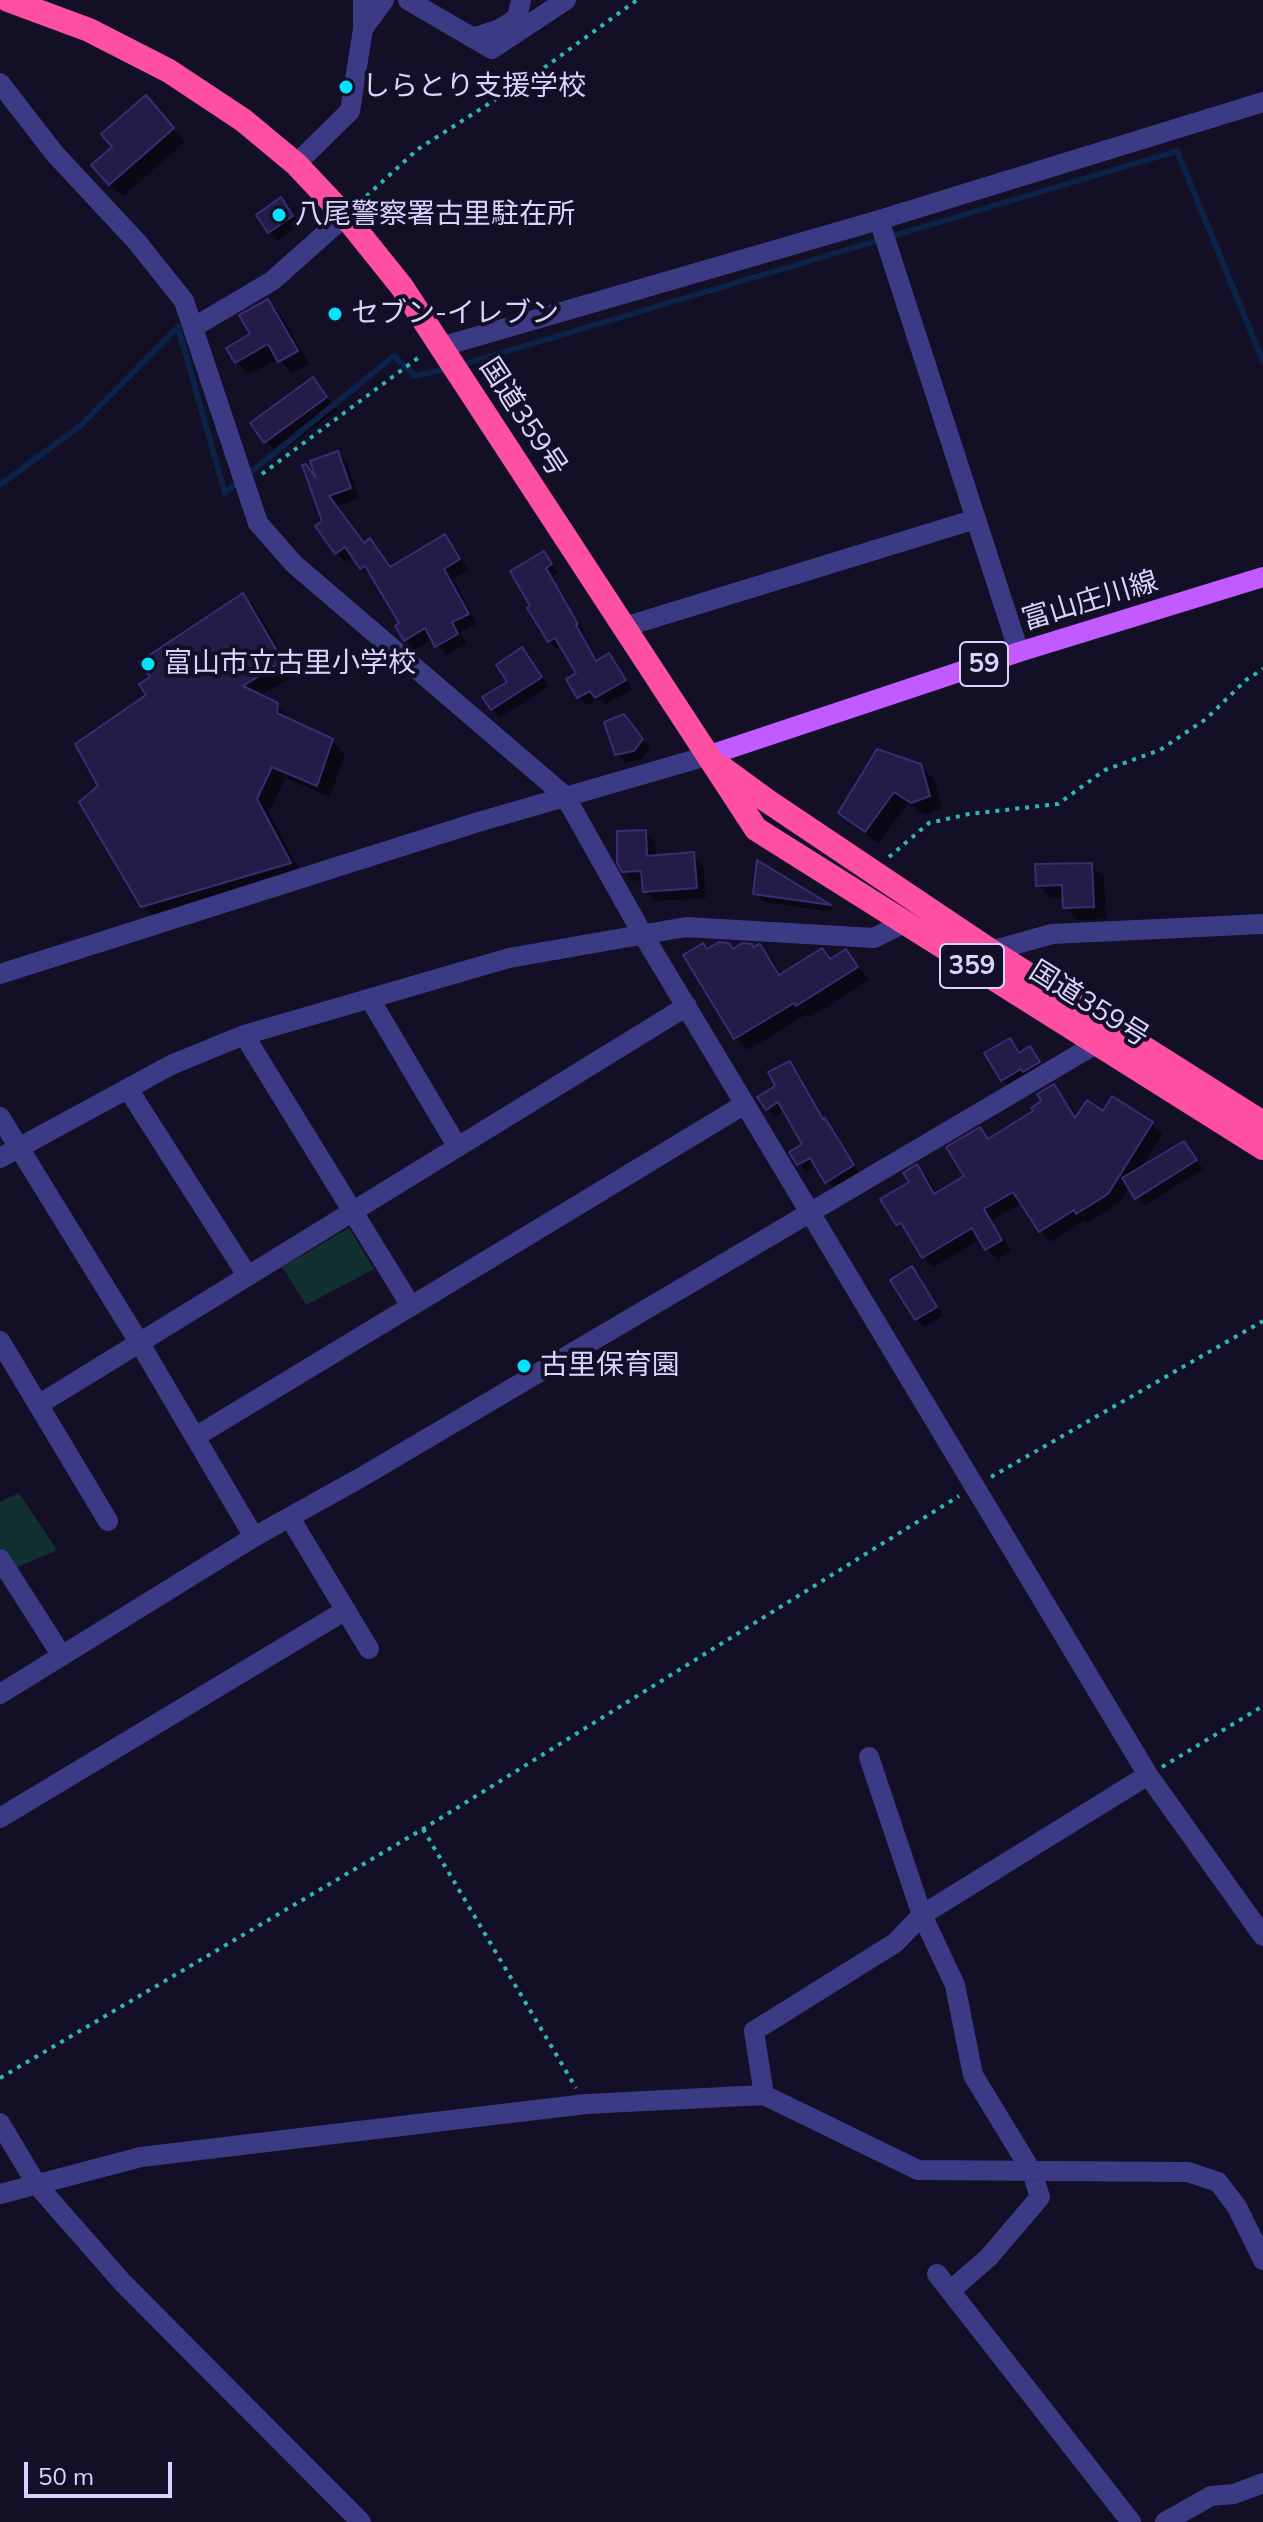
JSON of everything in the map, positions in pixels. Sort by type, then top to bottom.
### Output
[{"type":"highway","name":"国道359号","points":[[8,0],[89,30],[169,71],[243,120],[296,164],[345,216],[402,287],[756,829],[1263,1148]]},
{"type":"highway","name":"国道359号","points":[[707,756],[766,800],[991,951],[1263,1123]]},
{"type":"main road","name":"富山庄川線","points":[[707,756],[1019,652],[1263,577]]},
{"type":"street","points":[[296,164],[350,111],[363,29],[363,0]]},
{"type":"street","points":[[363,29],[384,0]]},
{"type":"street","points":[[408,0],[492,49],[566,0]]},
{"type":"street","points":[[473,38],[500,29],[517,18],[521,0]]},
{"type":"street","points":[[0,83],[55,154],[137,242],[184,301],[258,523],[294,564],[565,796],[642,933],[1148,1775],[1263,1936]]},
{"type":"street","points":[[440,347],[879,220],[1263,102]]},
{"type":"street","points":[[194,327],[272,281],[345,216]]},
{"type":"street","points":[[879,220],[1019,652]]},
{"type":"street","points":[[624,627],[976,519]]},
{"type":"street","points":[[0,974],[565,796],[707,756]]},
{"type":"street","points":[[0,1158],[171,1065],[244,1035],[509,958],[686,927],[874,938],[904,923]]},
{"type":"street","points":[[991,951],[1052,934],[1263,924]]},
{"type":"street","points":[[370,999],[457,1146]]},
{"type":"street","points":[[38,1405],[687,1006]]},
{"type":"street","points":[[244,1035],[411,1306]]},
{"type":"street","points":[[0,1694],[254,1537],[360,1478],[1096,1044]]},
{"type":"street","points":[[128,1089],[247,1275]]},
{"type":"street","points":[[195,1437],[745,1104]]},
{"type":"street","points":[[0,1117],[139,1342],[254,1537]]},
{"type":"street","points":[[0,1341],[108,1521]]},
{"type":"street","points":[[290,1518],[369,1649]]},
{"type":"street","points":[[0,1559],[62,1656]]},
{"type":"street","points":[[0,1818],[346,1610]]},
{"type":"street","points":[[869,1757],[922,1915],[955,1985],[973,2075],[1032,2172],[1040,2197],[989,2257],[950,2291]]},
{"type":"street","points":[[764,2095],[754,2031],[895,1943],[922,1915],[1148,1775]]},
{"type":"street","points":[[0,2194],[141,2157],[586,2104],[764,2095],[918,2170],[1188,2172],[1218,2182],[1258,2239],[1263,2260]]},
{"type":"street","points":[[0,2123],[37,2185],[123,2283],[361,2522]]},
{"type":"street","points":[[937,2274],[1131,2522]]},
{"type":"street","points":[[1165,2522],[1211,2496],[1234,2494],[1263,2483]]},
{"type":"path","points":[[345,216],[418,149],[537,73],[637,0]]},
{"type":"path","points":[[245,489],[426,351],[440,347]]},
{"type":"path","points":[[872,872],[929,823],[969,814],[1058,804],[1105,770],[1160,750],[1206,719],[1246,680],[1263,669]]},
{"type":"path","points":[[0,2078],[423,1829],[976,1485],[1263,1321]]},
{"type":"path","points":[[1148,1775],[1263,1706]]},
{"type":"path","points":[[423,1829],[586,2104]]},
{"type":"green space","points":[[349,1228],[374,1269],[306,1305],[282,1267]]},
{"type":"green space","points":[[19,1493],[57,1550],[15,1568],[0,1547],[0,1502]]},
{"type":"building","points":[[146,95],[174,128],[109,185],[91,165],[112,147],[101,134]]},
{"type":"building","points":[[281,197],[293,216],[268,233],[256,215]]},
{"type":"building","points":[[268,299],[298,351],[278,362],[268,344],[235,363],[226,348],[250,334],[239,315]]},
{"type":"building","points":[[313,377],[327,397],[264,443],[250,423]]},
{"type":"building","points":[[338,451],[351,488],[329,496],[364,543],[370,538],[390,567],[445,534],[460,559],[444,569],[469,614],[452,622],[458,634],[435,647],[425,628],[404,641],[395,626],[399,623],[365,566],[360,569],[345,547],[335,554],[315,526],[322,521],[302,465],[306,464],[316,478],[310,461]]},
{"type":"building","points":[[544,551],[552,564],[546,568],[596,661],[609,653],[626,680],[595,698],[590,691],[577,698],[566,679],[576,673],[555,638],[548,642],[527,608],[530,606],[510,571]]},
{"type":"building","points":[[243,593],[283,661],[243,686],[278,703],[277,713],[333,739],[317,786],[272,767],[257,799],[291,863],[141,907],[79,802],[98,786],[75,744],[146,695],[139,684],[150,677],[139,662]]},
{"type":"building","points":[[522,647],[542,677],[491,710],[482,697],[507,682],[496,665]]},
{"type":"building","points":[[624,714],[643,739],[634,751],[615,755],[604,722]]},
{"type":"building","points":[[877,749],[921,764],[930,796],[911,803],[894,792],[865,832],[838,813]]},
{"type":"building","points":[[646,830],[647,856],[694,852],[697,888],[643,892],[641,871],[622,872],[617,863],[617,831]]},
{"type":"building","points":[[757,860],[831,905],[753,894]]},
{"type":"building","points":[[1092,863],[1094,907],[1063,908],[1062,885],[1036,886],[1035,864]]},
{"type":"building","points":[[719,942],[729,943],[733,949],[742,943],[752,944],[753,947],[760,944],[779,975],[822,948],[830,959],[846,949],[858,967],[796,1006],[794,1003],[734,1039],[683,955],[703,943],[707,949]]},
{"type":"building","points":[[1010,1038],[1019,1053],[1030,1046],[1040,1062],[1001,1081],[984,1053]]},
{"type":"building","points":[[790,1061],[854,1165],[825,1183],[810,1158],[797,1165],[789,1152],[802,1144],[778,1102],[766,1110],[757,1097],[775,1086],[768,1072]]},
{"type":"building","points":[[1054,1084],[1075,1118],[1087,1100],[1103,1111],[1112,1096],[1153,1122],[1108,1194],[1039,1232],[1013,1192],[984,1209],[1002,1240],[985,1250],[972,1228],[922,1258],[901,1223],[896,1225],[880,1199],[909,1182],[903,1173],[917,1164],[934,1194],[964,1176],[946,1147],[980,1127],[988,1139],[1033,1111],[1031,1108],[1041,1101],[1037,1094]]},
{"type":"building","points":[[1184,1141],[1197,1160],[1135,1199],[1122,1178]]},
{"type":"building","points":[[912,1266],[937,1307],[915,1320],[890,1280]]},
{"type":"waterway","points":[[461,365],[1177,151],[1263,361]]},
{"type":"waterway","points":[[0,485],[81,425],[178,327],[225,493],[394,356],[415,376],[450,368]]},
{"type":"place","name":"しらとり支援学校","points":[[346,87]]},
{"type":"place","name":"八尾警察署古里駐在所","points":[[279,215]]},
{"type":"place","name":"セブン-イレブン","points":[[335,314]]},
{"type":"place","name":"富山市立古里小学校","points":[[148,664]]},
{"type":"place","name":"古里保育園","points":[[524,1366]]}]
